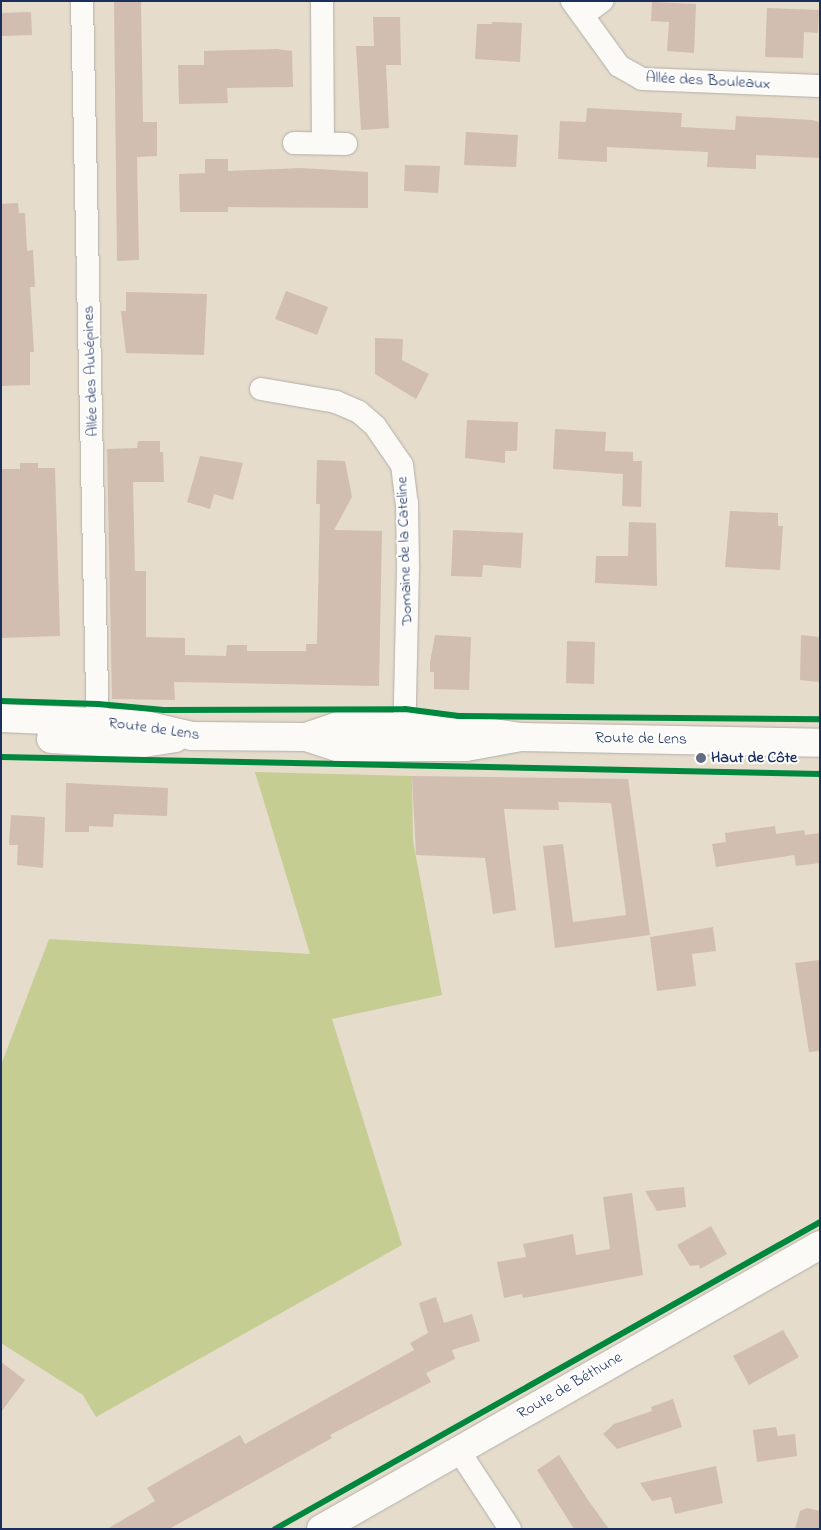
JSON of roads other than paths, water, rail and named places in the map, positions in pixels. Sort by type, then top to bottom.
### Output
[{"type":"main road","name":"Route de Lens","points":[[1,718],[98,732],[140,724],[192,736],[306,737],[338,726],[404,737],[465,729],[522,737],[820,743]]},
{"type":"main road","points":[[1,736],[98,732]]},
{"type":"main road","name":"Route de Béthune","points":[[321,1529],[820,1245]]},
{"type":"street","name":"Allée des Aubépines","points":[[82,1],[98,732]]},
{"type":"street","points":[[322,1],[323,143]]},
{"type":"street","points":[[578,8],[602,1]]},
{"type":"street","name":"Allée des Bouleaux","points":[[578,8],[620,66],[642,79],[820,86]]},
{"type":"street","points":[[294,143],[346,144]]},
{"type":"street","name":"Domaine de la Cateline","points":[[261,389],[336,402],[359,412],[375,426],[402,465],[407,503],[408,568],[404,737]]},
{"type":"street","points":[[458,1451],[510,1529]]},
{"type":"place","name":"Haut de Côte","points":[[701,758]]}]
